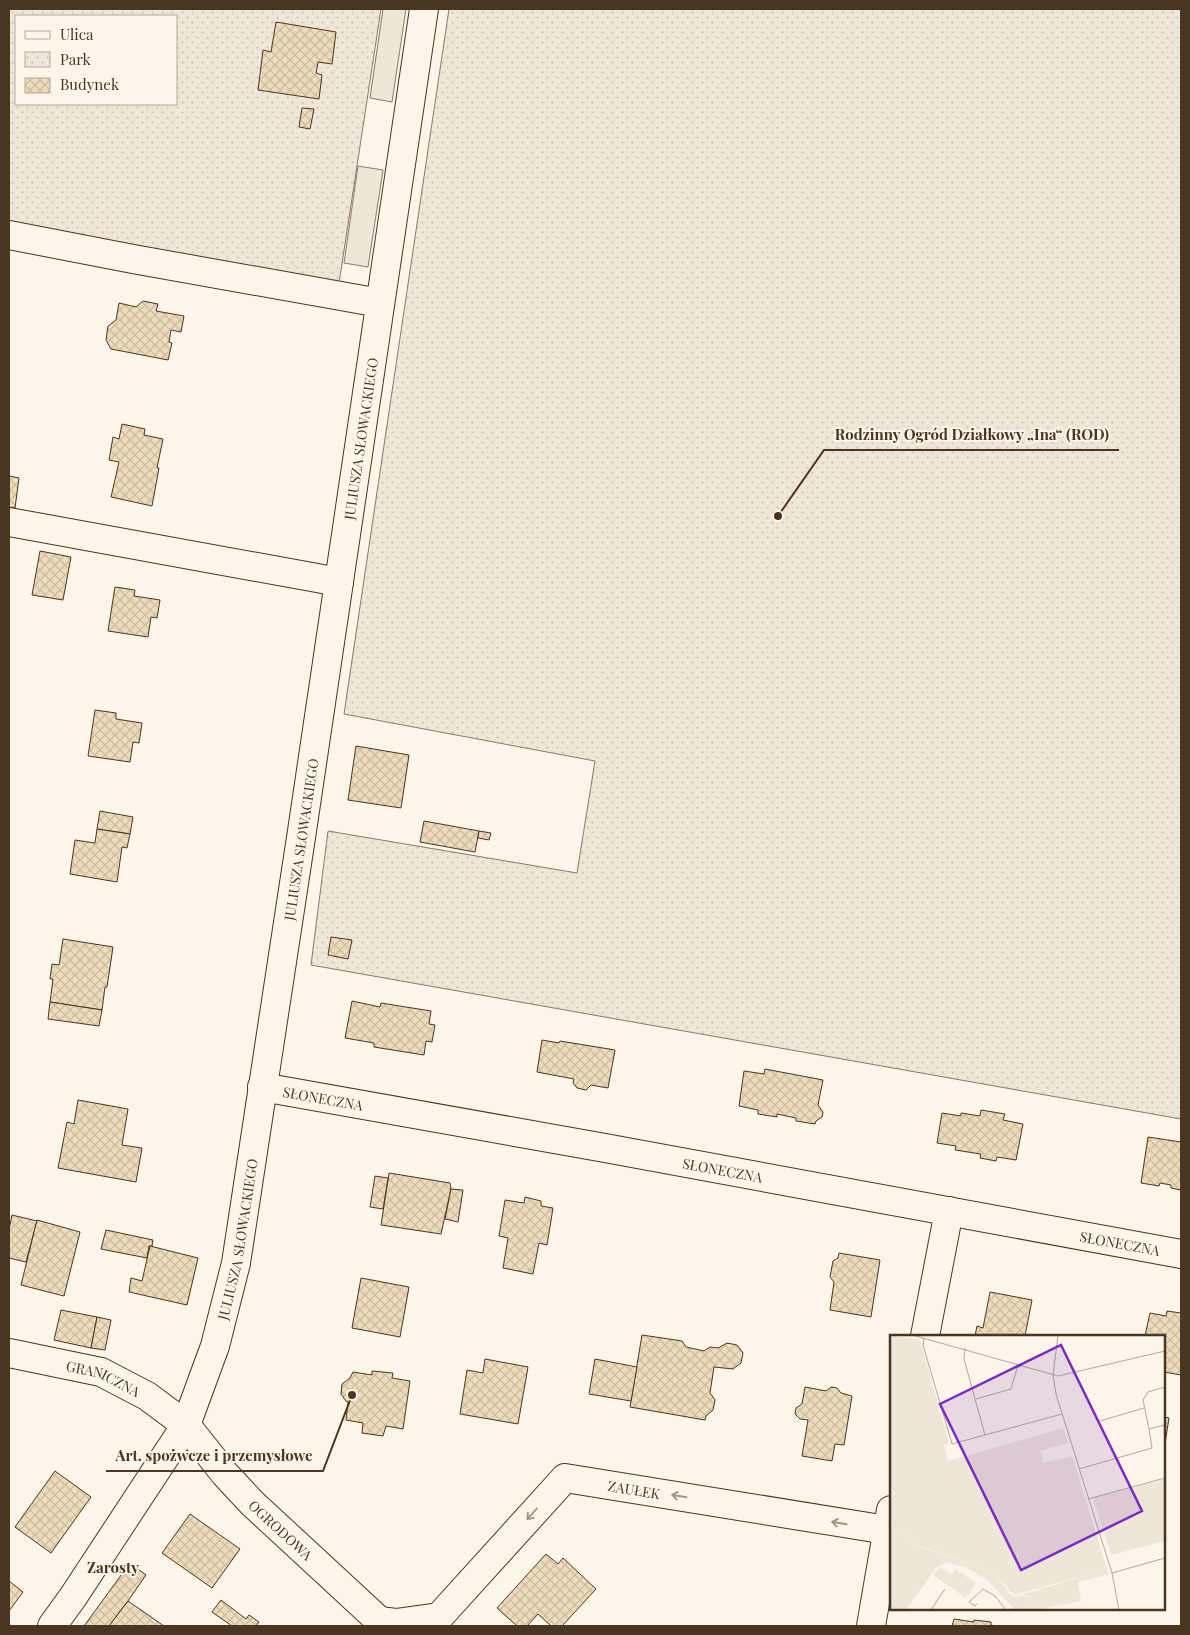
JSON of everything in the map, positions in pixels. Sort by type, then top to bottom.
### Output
[{"type":"street","name":"JULIUSZA SŁOWACKIEGO","points":[[52,1626],[186,1425],[215,1346],[236,1263],[424,9]]},
{"type":"street","points":[[9,235],[380,303]]},
{"type":"street","points":[[9,522],[339,582]]},
{"type":"street","name":"SŁONECZNA","points":[[262,1087],[1181,1254]]},
{"type":"street","points":[[925,1335],[949,1211]]},
{"type":"street","name":"GRANICZNA","points":[[9,1353],[101,1372],[147,1396],[186,1425]]},
{"type":"street","name":"OGRODOWA","points":[[186,1425],[225,1474],[252,1503],[382,1624]]},
{"type":"street","name":"ZAUŁEK","points":[[382,1624],[438,1622],[565,1478],[889,1520],[871,1626]]},
{"type":"green space","points":[[9,9],[381,9],[338,290],[9,227]]},
{"type":"green space","points":[[449,9],[1181,9],[1181,1119],[311,965],[328,831],[577,873],[595,761],[344,714]]},
{"type":"shaded area","points":[[383,9],[406,9],[392,102],[370,98]]},
{"type":"shaded area","points":[[358,166],[383,170],[368,267],[344,263]]},
{"type":"building","points":[[276,22],[336,32],[332,64],[318,62],[316,73],[322,75],[319,99],[258,90],[263,50],[271,52]]},
{"type":"building","points":[[302,108],[314,109],[310,129],[299,127]]},
{"type":"building","points":[[143,301],[158,304],[156,311],[184,316],[181,332],[171,330],[169,342],[172,343],[168,360],[111,349],[106,340],[108,326],[116,320],[119,303],[136,307]]},
{"type":"building","points":[[122,424],[145,429],[144,435],[163,439],[152,506],[111,497],[119,462],[109,460],[113,437],[119,439]]},
{"type":"building","points":[[9,476],[19,478],[15,508],[9,507]]},
{"type":"building","points":[[40,551],[71,557],[63,600],[32,595]]},
{"type":"building","points":[[115,587],[135,590],[134,596],[160,600],[157,618],[151,617],[148,637],[108,631]]},
{"type":"building","points":[[95,710],[116,713],[116,719],[142,723],[139,743],[133,742],[130,762],[88,756]]},
{"type":"building","points":[[356,746],[409,755],[401,808],[348,800]]},
{"type":"building","points":[[100,811],[133,817],[130,834],[97,829]]},
{"type":"building","points":[[424,821],[479,831],[475,852],[420,842]]},
{"type":"building","points":[[97,829],[130,834],[127,848],[122,847],[117,882],[70,874],[75,840],[95,843]]},
{"type":"building","points":[[479,831],[491,833],[489,840],[478,838]]},
{"type":"building","points":[[331,937],[352,940],[348,959],[328,955]]},
{"type":"building","points":[[63,939],[113,947],[102,1010],[50,1002],[53,979],[50,979],[52,964],[59,965]]},
{"type":"building","points":[[352,1001],[380,1007],[381,1003],[431,1011],[429,1024],[435,1025],[432,1042],[426,1041],[424,1055],[374,1047],[374,1043],[345,1038]]},
{"type":"building","points":[[50,1002],[102,1010],[99,1026],[48,1019]]},
{"type":"building","points":[[542,1040],[615,1050],[608,1088],[591,1085],[586,1090],[577,1088],[573,1083],[574,1079],[537,1072]]},
{"type":"building","points":[[765,1069],[823,1080],[818,1105],[823,1112],[822,1117],[815,1124],[796,1121],[796,1118],[777,1114],[777,1117],[758,1114],[758,1110],[739,1106],[744,1071],[764,1074]]},
{"type":"building","points":[[78,1100],[128,1109],[122,1145],[142,1148],[136,1182],[58,1168],[67,1122],[74,1124]]},
{"type":"building","points":[[981,1110],[1005,1114],[1003,1120],[1023,1124],[1016,1160],[997,1157],[996,1161],[980,1158],[981,1154],[955,1150],[956,1146],[937,1143],[942,1113],[980,1116]]},
{"type":"building","points":[[1148,1137],[1181,1142],[1181,1190],[1171,1188],[1171,1185],[1160,1183],[1159,1186],[1141,1183]]},
{"type":"building","points":[[389,1173],[450,1183],[451,1189],[441,1234],[381,1225]]},
{"type":"building","points":[[375,1176],[388,1178],[383,1209],[370,1207]]},
{"type":"building","points":[[451,1189],[463,1190],[458,1222],[445,1219]]},
{"type":"building","points":[[525,1197],[541,1201],[541,1206],[553,1208],[547,1245],[539,1243],[533,1274],[503,1268],[508,1238],[499,1236],[505,1200],[524,1203]]},
{"type":"building","points":[[12,1215],[37,1221],[26,1262],[9,1258],[9,1230]]},
{"type":"building","points":[[37,1220],[80,1232],[64,1296],[21,1285]]},
{"type":"building","points":[[106,1230],[153,1240],[152,1246],[149,1246],[147,1258],[101,1249]]},
{"type":"building","points":[[150,1246],[198,1258],[187,1305],[129,1292],[131,1278],[142,1281]]},
{"type":"building","points":[[839,1253],[880,1260],[871,1317],[830,1310],[834,1282],[830,1277],[833,1261],[838,1258]]},
{"type":"building","points":[[361,1278],[409,1287],[400,1337],[352,1328]]},
{"type":"building","points":[[990,1292],[1032,1300],[1025,1335],[975,1335],[977,1326],[983,1328]]},
{"type":"building","points":[[61,1310],[97,1317],[91,1348],[54,1340]]},
{"type":"building","points":[[1167,1311],[1181,1313],[1181,1375],[1165,1372],[1165,1335],[1145,1335],[1150,1313],[1166,1316]]},
{"type":"building","points":[[97,1317],[111,1320],[105,1350],[91,1348]]},
{"type":"building","points":[[642,1335],[682,1341],[686,1347],[704,1351],[710,1347],[718,1348],[727,1343],[737,1345],[743,1353],[741,1363],[733,1369],[714,1367],[710,1393],[715,1400],[713,1410],[706,1416],[705,1420],[630,1407]]},
{"type":"building","points":[[485,1359],[528,1367],[518,1424],[460,1414],[467,1370],[483,1373]]},
{"type":"building","points":[[595,1359],[637,1367],[631,1401],[589,1394]]},
{"type":"building","points":[[372,1371],[393,1373],[392,1378],[410,1381],[403,1429],[386,1426],[383,1436],[362,1433],[363,1423],[346,1420],[348,1402],[341,1394],[342,1384],[350,1378],[353,1372],[372,1375]]},
{"type":"building","points":[[805,1387],[826,1391],[831,1387],[837,1388],[841,1393],[852,1396],[844,1445],[835,1444],[832,1461],[802,1456],[808,1420],[800,1419],[795,1414],[796,1408],[802,1404]]},
{"type":"building","points":[[1165,1417],[1169,1418],[1165,1444]]},
{"type":"building","points":[[55,1471],[91,1497],[51,1553],[15,1527]]},
{"type":"building","points":[[190,1514],[240,1549],[212,1588],[162,1553]]},
{"type":"building","points":[[546,1554],[558,1564],[563,1558],[596,1589],[562,1626],[551,1626],[538,1614],[527,1626],[517,1626],[497,1608]]},
{"type":"building","points":[[130,1563],[146,1575],[128,1601],[109,1626],[84,1626]]},
{"type":"building","points":[[9,1581],[23,1592],[9,1611]]},
{"type":"building","points":[[221,1600],[246,1619],[249,1615],[259,1622],[256,1626],[232,1626],[212,1612]]},
{"type":"building","points":[[128,1601],[164,1626],[109,1626]]},
{"type":"building","points":[[954,1619],[991,1622],[991,1625],[996,1626],[952,1626]]},
{"type":"place","name":"Rodzinny Ogród Działkowy „Ina“ (ROD)","points":[[778,516]]},
{"type":"place","name":"Art. spożwcze i przemysłowe","points":[[352,1395]]},
{"type":"district","name":"Zarosty","points":[[113,1567]]}]
